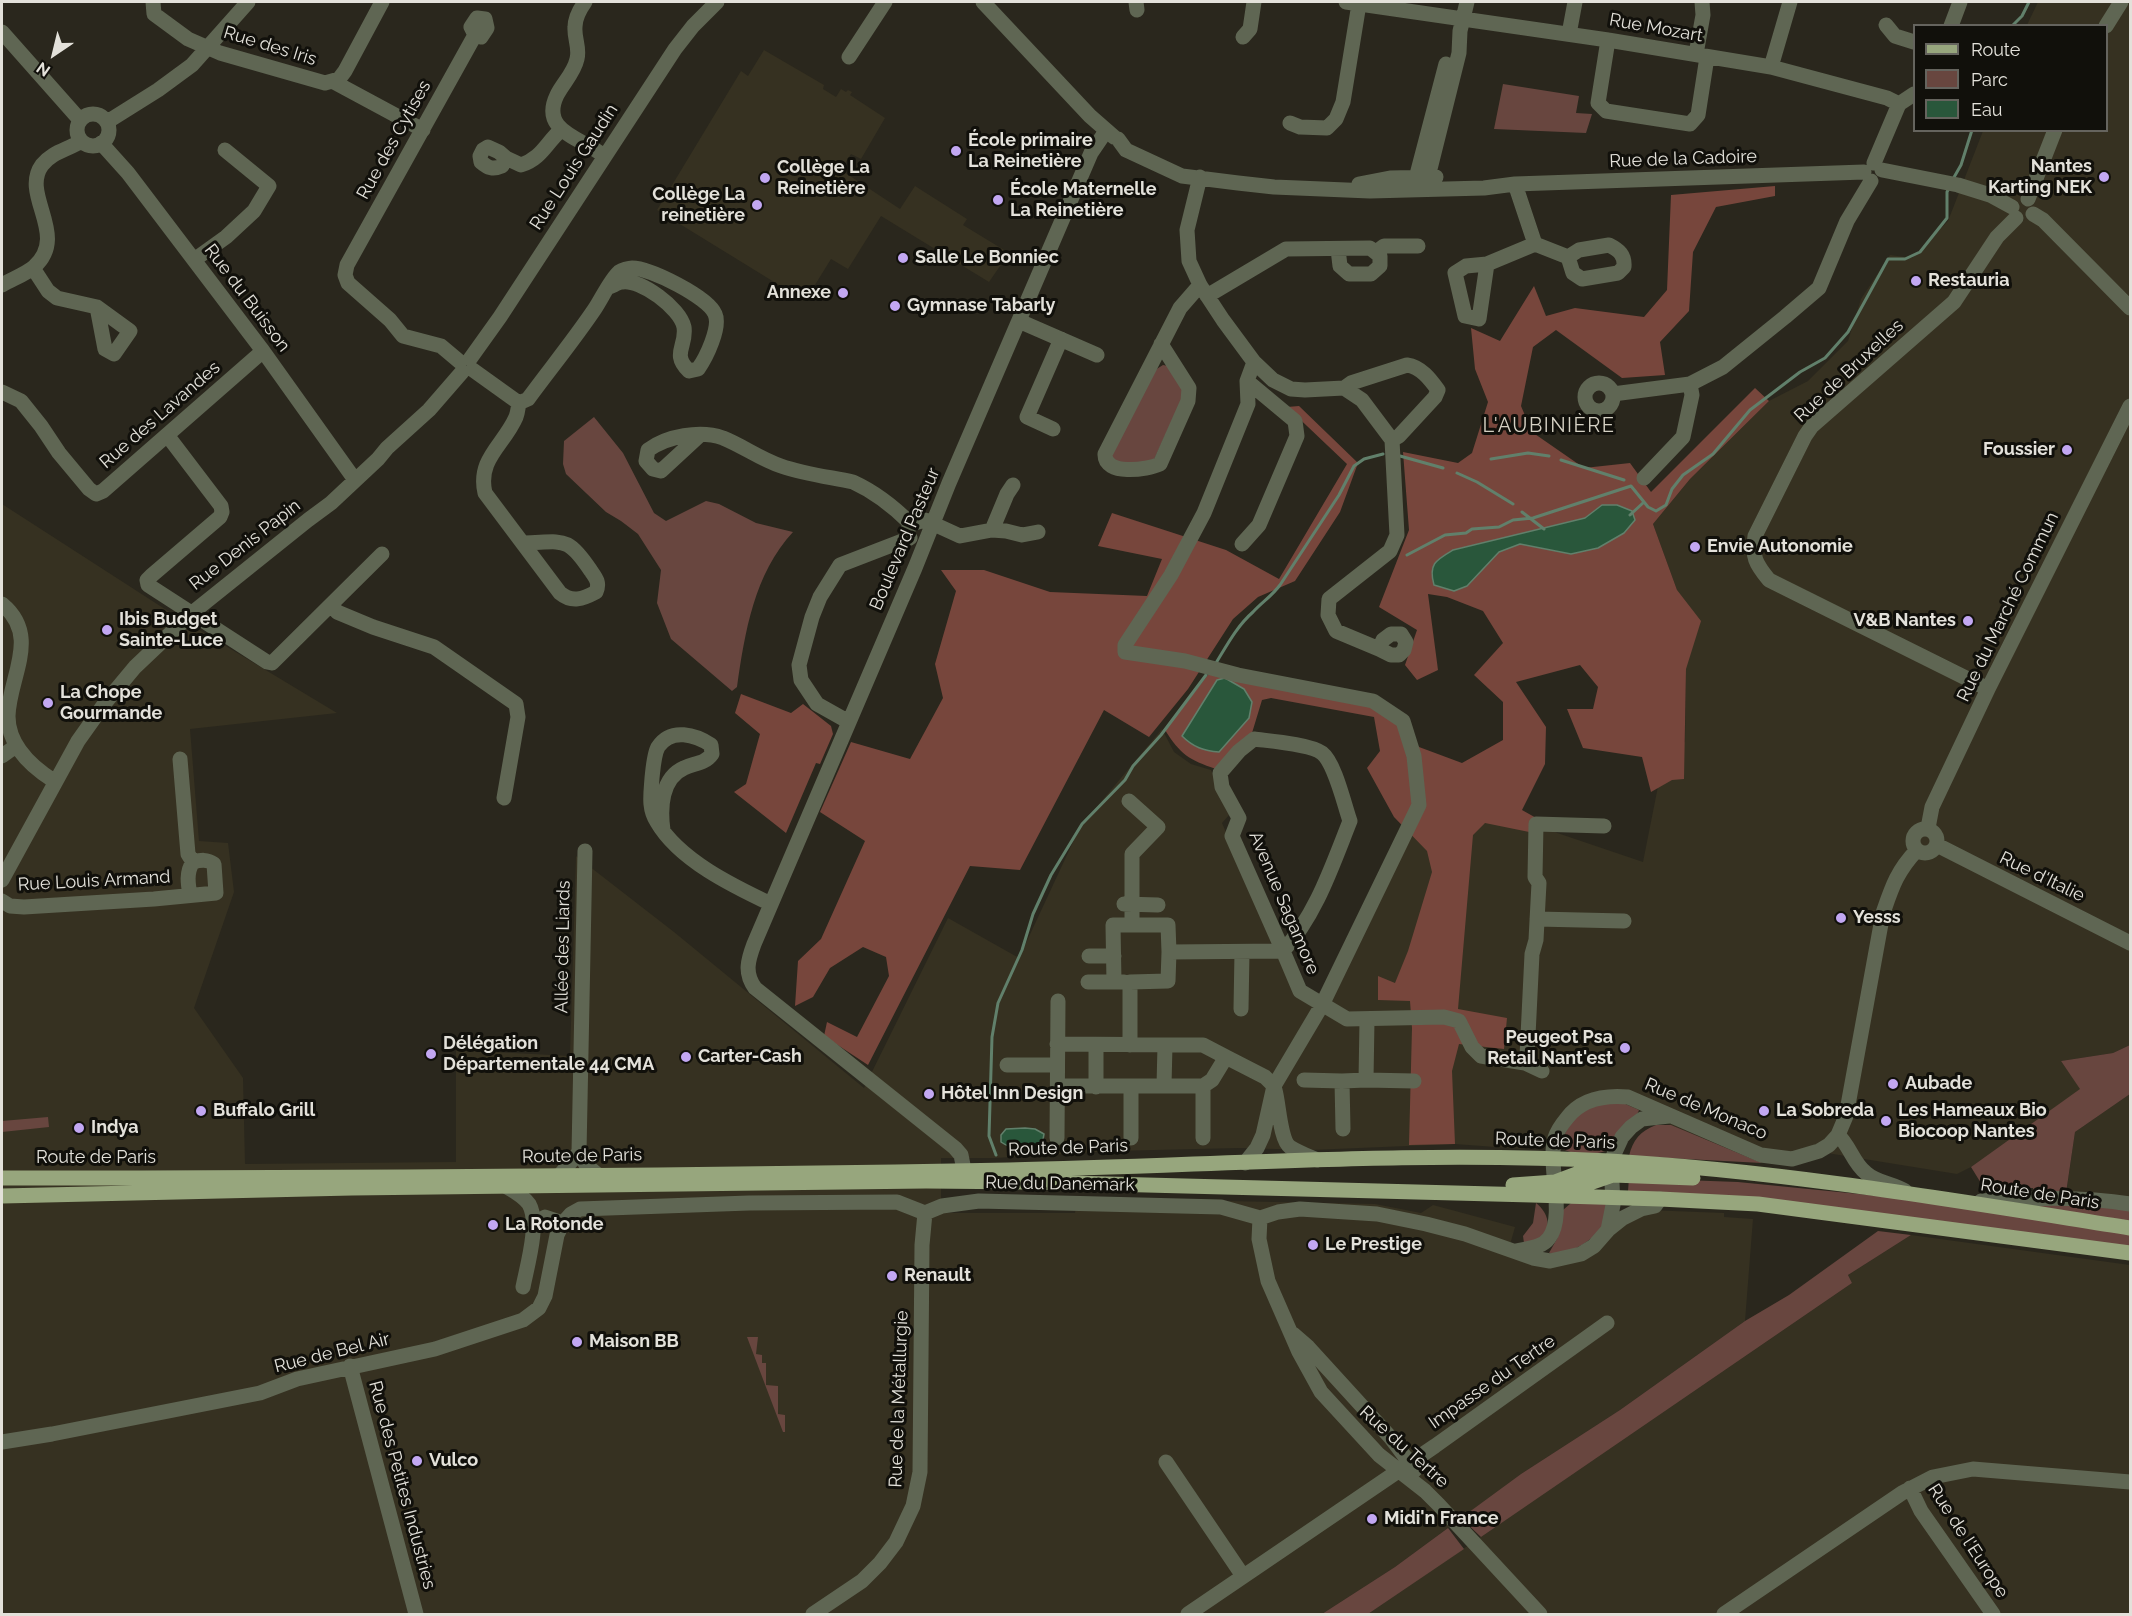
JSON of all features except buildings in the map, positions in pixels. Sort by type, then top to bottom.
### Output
[{"type":"main road","name":"Route de Paris","points":[[2,1178],[560,1175],[964,1170],[1459,1157],[1553,1159],[1612,1168],[1740,1172],[1968,1202],[2130,1228]]},
{"type":"main road","points":[[1555,1189],[1577,1186],[1612,1168]]},
{"type":"main road","name":"Route de Paris","points":[[2,1196],[507,1186],[1031,1182],[1470,1194],[1555,1189],[1613,1197],[1791,1208],[2130,1253]]},
{"type":"street","name":"Rue des Iris","points":[[153,2],[154,15],[188,39],[220,53],[326,83],[339,79],[345,71],[382,2]]},
{"type":"street","points":[[107,122],[158,90],[192,65],[248,2]]},
{"type":"street","points":[[585,2],[574,25],[578,57],[556,97],[552,112],[554,122],[561,130],[604,156]]},
{"type":"street","name":"Rue Louis Gaudin","points":[[355,480],[429,410],[466,366],[675,49],[693,26],[717,2]]},
{"type":"street","points":[[849,57],[885,2]]},
{"type":"street","points":[[1243,37],[1250,28],[1254,2]]},
{"type":"street","points":[[1421,183],[1441,101],[1449,50],[1461,25],[1467,2]]},
{"type":"street","points":[[1569,34],[1575,2]]},
{"type":"street","points":[[1608,40],[1599,103],[1606,111],[1690,124],[1698,115],[1702,56],[1702,2]]},
{"type":"street","points":[[1772,67],[1790,2]]},
{"type":"street","points":[[1952,24],[1960,2]]},
{"type":"street","points":[[2107,24],[2121,2]]},
{"type":"street","name":"Rue de la Cadoire","points":[[988,3],[1126,150],[1182,176],[1274,187],[1338,188],[1390,178],[1484,188],[1509,184],[1873,171],[1952,184],[1990,195],[2014,212]]},
{"type":"street","points":[[1290,123],[1300,127],[1327,128],[1336,119],[1343,102],[1352,3]]},
{"type":"street","name":"Rue Mozart","points":[[1352,3],[1461,25],[1569,34],[1772,67],[1887,98],[1899,104]]},
{"type":"street","points":[[1886,25],[1895,36],[1913,42]]},
{"type":"street","points":[[2,32],[81,120]]},
{"type":"street","name":"Rue des Cytises","points":[[466,366],[441,346],[403,336],[390,320],[348,283],[345,275],[347,265],[475,35]]},
{"type":"street","points":[[332,81],[423,130]]},
{"type":"street","points":[[1613,394],[1690,384],[1724,367],[1819,288],[1847,221],[1873,171],[1899,104],[1913,95]]},
{"type":"street","points":[[94,114],[104,118],[107,122],[109,131],[101,143],[91,145],[81,141],[77,133],[84,116],[94,114]]},
{"type":"street","points":[[506,158],[514,164],[521,165],[530,162],[538,157],[561,130]]},
{"type":"street","points":[[2014,212],[2026,220],[2054,132]]},
{"type":"street","name":"Boulevard Pasteur","points":[[964,1170],[961,1155],[955,1148],[755,988],[750,981],[747,966],[949,483],[1092,153],[1112,135]]},
{"type":"street","points":[[2,285],[33,268],[42,258],[48,240],[47,223],[38,196],[39,173],[43,165],[56,152],[81,141]]},
{"type":"street","name":"Rue du Buisson","points":[[101,143],[128,173],[263,351],[355,480]]},
{"type":"street","points":[[194,260],[226,237],[254,211],[269,186],[225,150]]},
{"type":"street","points":[[1200,177],[1187,230],[1189,261],[1204,290],[1254,362],[1274,380],[1291,389],[1344,388],[1351,383],[1407,365],[1421,370],[1434,384],[1438,390],[1435,397],[1392,441]]},
{"type":"street","points":[[1509,184],[1535,244]]},
{"type":"street","points":[[2031,206],[2130,308]]},
{"type":"street","name":"Rue de Bruxelles","points":[[1988,689],[1769,580],[1759,567],[1752,552],[1755,536],[1812,426],[1954,302],[2014,212]]},
{"type":"street","points":[[1487,264],[1535,244],[1568,257]]},
{"type":"street","points":[[1376,252],[1384,246],[1419,246]]},
{"type":"street","points":[[1161,344],[1189,388],[1188,400],[1160,464],[1154,467],[1119,470],[1113,468],[1105,460],[1105,454],[1161,344],[1185,300],[1286,249],[1370,248],[1380,256],[1380,267],[1371,274],[1349,274],[1340,266],[1338,249]]},
{"type":"street","points":[[33,268],[48,291],[57,298],[96,307]]},
{"type":"street","points":[[519,403],[528,399],[593,311],[609,287],[620,272],[632,268],[646,271],[694,293],[708,303],[716,315],[715,330],[705,359],[698,369],[688,371],[681,364],[680,353],[684,327],[673,307],[638,285],[622,282],[609,287]]},
{"type":"street","points":[[1019,321],[1097,355]]},
{"type":"street","points":[[1053,429],[1027,417],[1061,339]]},
{"type":"street","name":"Rue des Lavandes","points":[[2,392],[21,401],[59,453],[89,489],[96,494],[103,491],[263,351]]},
{"type":"street","points":[[1245,1163],[1257,1148],[1263,1135],[1274,1086],[1322,1005],[1419,805],[1414,756],[1403,721],[1374,701],[1125,652],[1125,645],[1140,626],[1171,575],[1204,513],[1248,404],[1247,381],[1254,362]]},
{"type":"street","points":[[466,366],[519,403]]},
{"type":"street","points":[[1242,544],[1259,525],[1297,436],[1295,421],[1247,381]]},
{"type":"street","points":[[1644,478],[1683,437],[1692,395],[1690,384]]},
{"type":"street","points":[[1344,388],[1362,400],[1392,441],[1397,535],[1390,551],[1329,599],[1328,615],[1336,631],[1378,649]]},
{"type":"street","points":[[519,403],[516,416],[483,472],[482,483],[485,494],[567,599],[576,600],[596,592],[599,586],[597,579],[577,549],[565,543],[550,541],[524,543]]},
{"type":"street","name":"Rue du Marché Commun","points":[[1928,828],[1932,807],[1988,689],[2130,406]]},
{"type":"street","points":[[166,435],[221,506],[222,512],[147,580],[148,585],[267,662],[272,663],[382,554]]},
{"type":"street","points":[[700,435],[722,438],[781,466],[853,482],[873,492],[923,548]]},
{"type":"street","name":"Rue Denis Papin","points":[[2,880],[54,781],[78,741],[105,702],[135,667],[192,613],[331,503],[355,480]]},
{"type":"street","points":[[992,530],[1013,485]]},
{"type":"street","points":[[849,722],[817,704],[801,680],[799,665],[820,597],[840,565],[910,531],[925,520],[960,536],[992,530],[1022,535],[1038,532]]},
{"type":"street","points":[[2,604],[18,627],[21,640],[21,655],[8,716],[11,731],[16,746],[30,763],[54,781]]},
{"type":"street","points":[[332,605],[338,612],[373,627],[434,647],[516,704],[518,717],[504,798]]},
{"type":"street","points":[[663,830],[660,812],[666,788],[673,774],[685,767],[708,760],[712,754],[711,745],[700,738],[681,734],[666,738],[657,748],[650,803],[656,822],[663,830],[694,862],[724,881],[771,904]]},
{"type":"street","name":"Avenue Sagamore","points":[[1283,951],[1303,925],[1331,868],[1350,821],[1330,764],[1321,752],[1291,743],[1254,739],[1239,751],[1220,773],[1222,787],[1239,818],[1232,836],[1300,991],[1347,1019],[1444,1017],[1459,1021],[1472,1047],[1481,1056],[1525,1063]]},
{"type":"street","points":[[2,756],[16,746]]},
{"type":"street","points":[[180,759],[188,854],[193,862],[189,867],[187,882],[190,895]]},
{"type":"street","points":[[1129,801],[1158,827],[1132,854],[1128,904],[1132,925]]},
{"type":"street","points":[[1542,1071],[1525,1063],[1539,883],[1535,877],[1536,824],[1604,826]]},
{"type":"street","points":[[1928,828],[1935,833],[1936,845],[1928,853],[1917,850],[1912,843],[1914,835],[1920,829],[1928,828]]},
{"type":"street","name":"Rue d'Italie","points":[[1936,845],[2130,943]]},
{"type":"street","points":[[1910,1194],[1897,1185],[1874,1179],[1865,1173],[1838,1135],[1846,1116],[1883,913],[1903,864],[1917,850]]},
{"type":"street","name":"Allée des Liards","points":[[579,1152],[585,851]]},
{"type":"street","name":"Rue Louis Armand","points":[[2,901],[10,906],[24,907],[216,893],[214,864],[203,860],[193,862]]},
{"type":"street","points":[[1128,904],[1158,905]]},
{"type":"street","points":[[1537,919],[1624,921]]},
{"type":"street","points":[[1088,982],[1114,982],[1130,982],[1168,981],[1168,925],[1113,925],[1114,982]]},
{"type":"street","points":[[1168,952],[1283,951]]},
{"type":"street","points":[[1241,1009],[1242,952]]},
{"type":"street","points":[[1089,956],[1114,956]]},
{"type":"street","points":[[1130,982],[1130,1045]]},
{"type":"street","points":[[1057,1138],[1058,1001]]},
{"type":"street","points":[[1366,1080],[1367,1020]]},
{"type":"street","points":[[1058,1044],[1203,1045],[1265,1077],[1274,1086],[1280,1107],[1283,1137],[1288,1146],[1317,1160]]},
{"type":"street","points":[[1096,1045],[1096,1087]]},
{"type":"street","points":[[1164,1086],[1165,1045]]},
{"type":"street","points":[[1058,1086],[1203,1086],[1212,1080],[1226,1057]]},
{"type":"street","points":[[1006,1065],[1057,1065]]},
{"type":"street","points":[[1304,1080],[1414,1081]]},
{"type":"street","points":[[1342,1081],[1343,1129]]},
{"type":"street","points":[[1131,1086],[1131,1138]]},
{"type":"street","points":[[1203,1086],[1203,1138]]},
{"type":"street","name":"Rue de Monaco","points":[[1555,1189],[1553,1159],[1555,1136],[1572,1111],[1596,1098],[1613,1095],[1628,1097],[1761,1155],[1791,1160],[1820,1151],[1838,1135]]},
{"type":"street","points":[[1608,1230],[1612,1214],[1612,1168],[1622,1137],[1642,1119],[1672,1116]]},
{"type":"street","points":[[560,1175],[579,1152],[586,1165],[598,1174]]},
{"type":"street","points":[[507,1186],[526,1200],[530,1206],[533,1226],[523,1287]]},
{"type":"street","points":[[1516,1251],[1537,1247],[1549,1239],[1555,1223],[1555,1189]]},
{"type":"street","points":[[1968,1202],[2025,1198],[2098,1199],[2130,1204]]},
{"type":"street","points":[[1260,1218],[1278,1212],[1300,1209],[1377,1214],[1426,1224],[1550,1261],[1581,1254],[1594,1246],[1608,1230],[1628,1215],[1655,1206],[1660,1199]]},
{"type":"street","name":"Rue du Danemark","points":[[925,1213],[942,1206],[979,1201],[1221,1207],[1260,1218]]},
{"type":"street","points":[[533,1226],[545,1218],[563,1223],[571,1214],[580,1209],[598,1208],[749,1203],[897,1202],[925,1213]]},
{"type":"street","name":"Rue de la Métallurgie","points":[[813,1614],[862,1581],[880,1563],[896,1542],[914,1506],[920,1472],[922,1245],[925,1213]]},
{"type":"street","name":"Rue du Tertre","points":[[1260,1218],[1259,1239],[1266,1272],[1280,1311],[1321,1392],[1359,1434],[1405,1466],[1425,1491],[1540,1614]]},
{"type":"street","name":"Rue de Bel Air","points":[[2,1442],[260,1393],[297,1379],[435,1349],[523,1320],[539,1308],[545,1296],[557,1235],[563,1223]]},
{"type":"street","name":"Impasse du Tertre","points":[[1188,1614],[1405,1466],[1607,1323]]},
{"type":"street","points":[[1290,1332],[1308,1347],[1405,1466]]},
{"type":"street","name":"Rue des Petites Industries","points":[[350,1366],[416,1614]]},
{"type":"street","points":[[1166,1462],[1243,1576]]},
{"type":"street","points":[[1724,1614],[1910,1488],[1933,1477],[1973,1469],[2130,1482]]},
{"type":"street","name":"Rue de l'Europe","points":[[1910,1488],[1921,1511],[1993,1614]]},
{"type":"shaded area","points":[[2038,2],[2130,2],[2130,1045],[2113,1053],[2061,1061],[2081,1089],[1971,1167],[1957,1174],[1827,1153],[1803,1162],[1762,1163],[1639,1110],[1562,1139],[1541,1141],[1522,1149],[1455,1144],[1311,1150],[1239,1148],[1113,1151],[995,1158],[941,1158],[941,1213],[1075,1213],[1077,1198],[1375,1204],[1421,1213],[1433,1205],[1515,1227],[1507,1255],[1544,1265],[1647,1210],[1724,1213],[1724,1217],[1753,1219],[1745,1321],[1620,1410],[1521,1474],[1395,1567],[1322,1614],[2,1614],[2,504],[171,613],[337,713],[190,729],[199,841],[228,843],[234,892],[194,1008],[243,1078],[245,1164],[456,1162],[456,1050],[570,1056],[576,856],[674,932],[864,1088],[948,918],[1019,958],[1080,827],[1162,729],[1174,752],[1191,764],[1211,770],[1230,814],[1222,823],[1269,932],[1309,999],[1331,1000],[1427,803],[1519,820],[1643,862],[1666,746],[1685,742],[1686,669],[1677,590],[1653,524],[1690,479],[1769,401],[1808,381],[1848,341],[1861,299],[1890,255],[1912,258],[1948,221],[1983,132],[2108,132],[2108,24],[2027,24]]},
{"type":"shaded area","name":"Collège La Reinetière","points":[[764,50],[824,85],[823,89],[836,97],[841,89],[852,92],[850,95],[885,118],[861,159],[851,154],[841,170],[900,209],[915,186],[967,219],[963,225],[1009,253],[989,282],[881,216],[848,269],[831,259],[805,301],[657,210],[741,71],[748,76]]},
{"type":"shaded area","points":[[1775,186],[1775,196],[1716,207],[1693,252],[1689,311],[1660,342],[1665,375],[1622,378],[1556,330],[1533,347],[1521,406],[1532,432],[1584,468],[1630,463],[1651,492],[1755,388],[1769,401],[1690,479],[1653,524],[1677,590],[1701,621],[1686,669],[1684,779],[1672,780],[1651,792],[1642,757],[1583,748],[1567,709],[1593,709],[1598,687],[1580,665],[1516,682],[1546,727],[1545,764],[1522,810],[1538,819],[1539,834],[1485,823],[1473,835],[1458,1009],[1507,1018],[1504,1049],[1459,1044],[1452,1071],[1455,1144],[1409,1145],[1412,1028],[1410,1001],[1378,1000],[1378,976],[1395,983],[1408,951],[1432,872],[1427,851],[1394,817],[1367,768],[1380,751],[1374,717],[1271,698],[1262,700],[1252,733],[1216,769],[1186,755],[1165,730],[1211,671],[1372,705],[1401,723],[1419,747],[1462,763],[1503,740],[1503,702],[1474,675],[1503,643],[1483,611],[1447,597],[1428,594],[1438,670],[1417,680],[1405,665],[1417,630],[1379,607],[1409,530],[1403,452],[1458,463],[1472,453],[1488,402],[1475,369],[1471,328],[1500,341],[1534,286],[1546,316],[1575,308],[1644,317],[1667,290],[1671,195]],"holes":[[[1602,505],[1571,554],[1520,544],[1499,552],[1467,585],[1453,550],[1585,518]]]},
{"type":"shaded area","points":[[1299,406],[1358,463],[1340,512],[1295,581],[1258,597],[1233,619],[1188,689],[1149,737],[1104,710],[1020,870],[970,866],[868,1065],[824,1036],[827,1022],[857,1037],[889,976],[886,957],[863,947],[830,968],[813,997],[795,1006],[798,961],[821,939],[865,841],[820,812],[851,742],[910,759],[943,698],[935,664],[956,591],[941,570],[984,570],[1050,592],[1147,596],[1162,559],[1098,546],[1112,513],[1226,550],[1279,579],[1347,464],[1287,407]]},
{"type":"shaded area","points":[[741,694],[791,713],[803,704],[831,726],[833,734],[820,764],[816,763],[786,833],[734,792],[746,784],[760,734],[735,713]]},
{"type":"shaded area","points":[[2130,1094],[2130,1209],[2065,1201],[2075,1132]]},
{"type":"shaded area","points":[[1911,1235],[2130,1265],[2130,1614],[1368,1614],[1852,1283],[1848,1275]]},
{"type":"green space","points":[[1503,84],[1579,96],[1576,113],[1592,114],[1586,133],[1494,129]]},
{"type":"green space","points":[[1163,365],[1168,366],[1182,385],[1182,399],[1153,462],[1116,464],[1111,455],[1155,370]]},
{"type":"green space","points":[[594,417],[623,453],[654,513],[666,521],[706,501],[719,504],[756,523],[793,532],[780,548],[760,585],[748,625],[737,687],[732,691],[671,639],[657,603],[661,570],[638,534],[606,512],[566,474],[563,464],[564,441]]},
{"type":"green space","points":[[2130,1045],[2130,1094],[2075,1132],[2065,1200],[2130,1209],[2130,1221],[2034,1207],[2033,1188],[1984,1188],[1971,1167],[2080,1089],[2061,1061],[2113,1053]]},
{"type":"green space","points":[[1601,1103],[1623,1103],[1639,1110],[1611,1148],[1590,1154],[1571,1152],[1561,1148],[1568,1128],[1588,1107]]},
{"type":"green space","points":[[48,1117],[49,1127],[2,1132],[2,1121]]},
{"type":"green space","points":[[1656,1125],[1671,1125],[1762,1163],[1629,1156],[1638,1137]]},
{"type":"green space","points":[[1629,1178],[1738,1182],[1889,1197],[2130,1234],[2130,1247],[1628,1191]]},
{"type":"green space","points":[[1536,1203],[1544,1211],[1548,1226],[1537,1240],[1524,1243],[1523,1236],[1533,1223]]},
{"type":"green space","points":[[1571,1203],[1608,1203],[1604,1224],[1593,1237],[1578,1247],[1562,1253],[1549,1253],[1558,1237],[1563,1210]]},
{"type":"green space","points":[[1878,1231],[1911,1235],[1848,1275],[1852,1283],[1481,1537],[1461,1518],[1521,1474],[1620,1410],[1745,1321],[1789,1295]]},
{"type":"green space","points":[[747,1337],[758,1337],[756,1354],[762,1355],[762,1363],[766,1363],[766,1385],[778,1386],[778,1414],[785,1415],[785,1432],[783,1432]]},
{"type":"green space","points":[[1448,1528],[1464,1549],[1368,1614],[1322,1614],[1395,1567]]},
{"type":"water","points":[[1602,505],[1617,505],[1632,511],[1635,520],[1624,533],[1598,548],[1571,554],[1520,544],[1499,552],[1467,586],[1454,591],[1434,585],[1432,572],[1435,563],[1453,550],[1585,518]]},
{"type":"water","points":[[1225,678],[1244,689],[1252,702],[1249,718],[1219,752],[1195,746],[1182,736],[1217,680]]},
{"type":"water","points":[[1006,1129],[1035,1129],[1044,1134],[1042,1145],[1021,1149],[1001,1142],[1001,1135]]},
{"type":"waterway","points":[[2014,24],[2022,16],[2029,2]]},
{"type":"waterway","points":[[1953,179],[1961,165],[1971,132]]},
{"type":"waterway","points":[[1630,515],[1644,502],[1656,511],[1666,505],[1672,489],[1683,475],[1713,454],[1750,410],[1800,372],[1825,358],[1848,332],[1888,259],[1905,259],[1920,252],[1947,218],[1949,188]]},
{"type":"waterway","points":[[1491,459],[1528,453],[1549,456]]},
{"type":"waterway","points":[[1216,663],[1242,623],[1280,585],[1339,495],[1354,466],[1364,459],[1383,454]]},
{"type":"waterway","points":[[1400,456],[1443,468]]},
{"type":"waterway","points":[[1561,460],[1624,480]]},
{"type":"waterway","points":[[1457,473],[1477,482],[1513,504]]},
{"type":"waterway","points":[[1407,555],[1445,535],[1466,533],[1472,529],[1499,527],[1513,520],[1533,518],[1631,486],[1644,502]]},
{"type":"waterway","points":[[1522,512],[1544,529]]},
{"type":"waterway","points":[[996,1155],[989,1136],[992,1037],[998,1003],[1022,950],[1033,914],[1051,875],[1082,824],[1125,780],[1133,766],[1161,735],[1206,675]]},
{"type":"place","name":"École primaire La Reinetière","points":[[956,151]]},
{"type":"place","name":"Nantes Karting NEK","points":[[2104,177]]},
{"type":"place","name":"Collège La Reinetière","points":[[765,178]]},
{"type":"place","name":"École Maternelle La Reinetière","points":[[998,200]]},
{"type":"place","name":"Collège La reinetière","points":[[757,205]]},
{"type":"place","name":"Salle Le Bonniec","points":[[903,258]]},
{"type":"place","name":"Restauria","points":[[1916,281]]},
{"type":"place","name":"Annexe","points":[[843,293]]},
{"type":"place","name":"Gymnase Tabarly","points":[[895,306]]},
{"type":"place","name":"Foussier","points":[[2067,450]]},
{"type":"place","name":"Envie Autonomie","points":[[1695,547]]},
{"type":"place","name":"V&B Nantes","points":[[1968,621]]},
{"type":"place","name":"Ibis Budget Sainte-Luce","points":[[107,630]]},
{"type":"place","name":"La Chope Gourmande","points":[[48,703]]},
{"type":"place","name":"Yesss","points":[[1841,918]]},
{"type":"place","name":"Peugeot Psa Retail Nant'est","points":[[1625,1048]]},
{"type":"place","name":"Délégation Départementale 44 CMA","points":[[431,1054]]},
{"type":"place","name":"Carter-Cash","points":[[686,1057]]},
{"type":"place","name":"Aubade","points":[[1893,1084]]},
{"type":"place","name":"Hôtel Inn Design","points":[[929,1094]]},
{"type":"place","name":"Buffalo Grill","points":[[201,1111]]},
{"type":"place","name":"La Sobreda","points":[[1764,1111]]},
{"type":"place","name":"Les Hameaux Bio Biocoop Nantes","points":[[1886,1121]]},
{"type":"place","name":"Indya","points":[[79,1128]]},
{"type":"place","name":"La Rotonde","points":[[493,1225]]},
{"type":"place","name":"Le Prestige","points":[[1313,1245]]},
{"type":"place","name":"Renault","points":[[892,1276]]},
{"type":"place","name":"Maison BB","points":[[577,1342]]},
{"type":"place","name":"Vulco","points":[[417,1461]]},
{"type":"place","name":"Midi'n France","points":[[1372,1519]]},
{"type":"district","name":"L'AUBINIÈRE","points":[[1549,426]]}]
